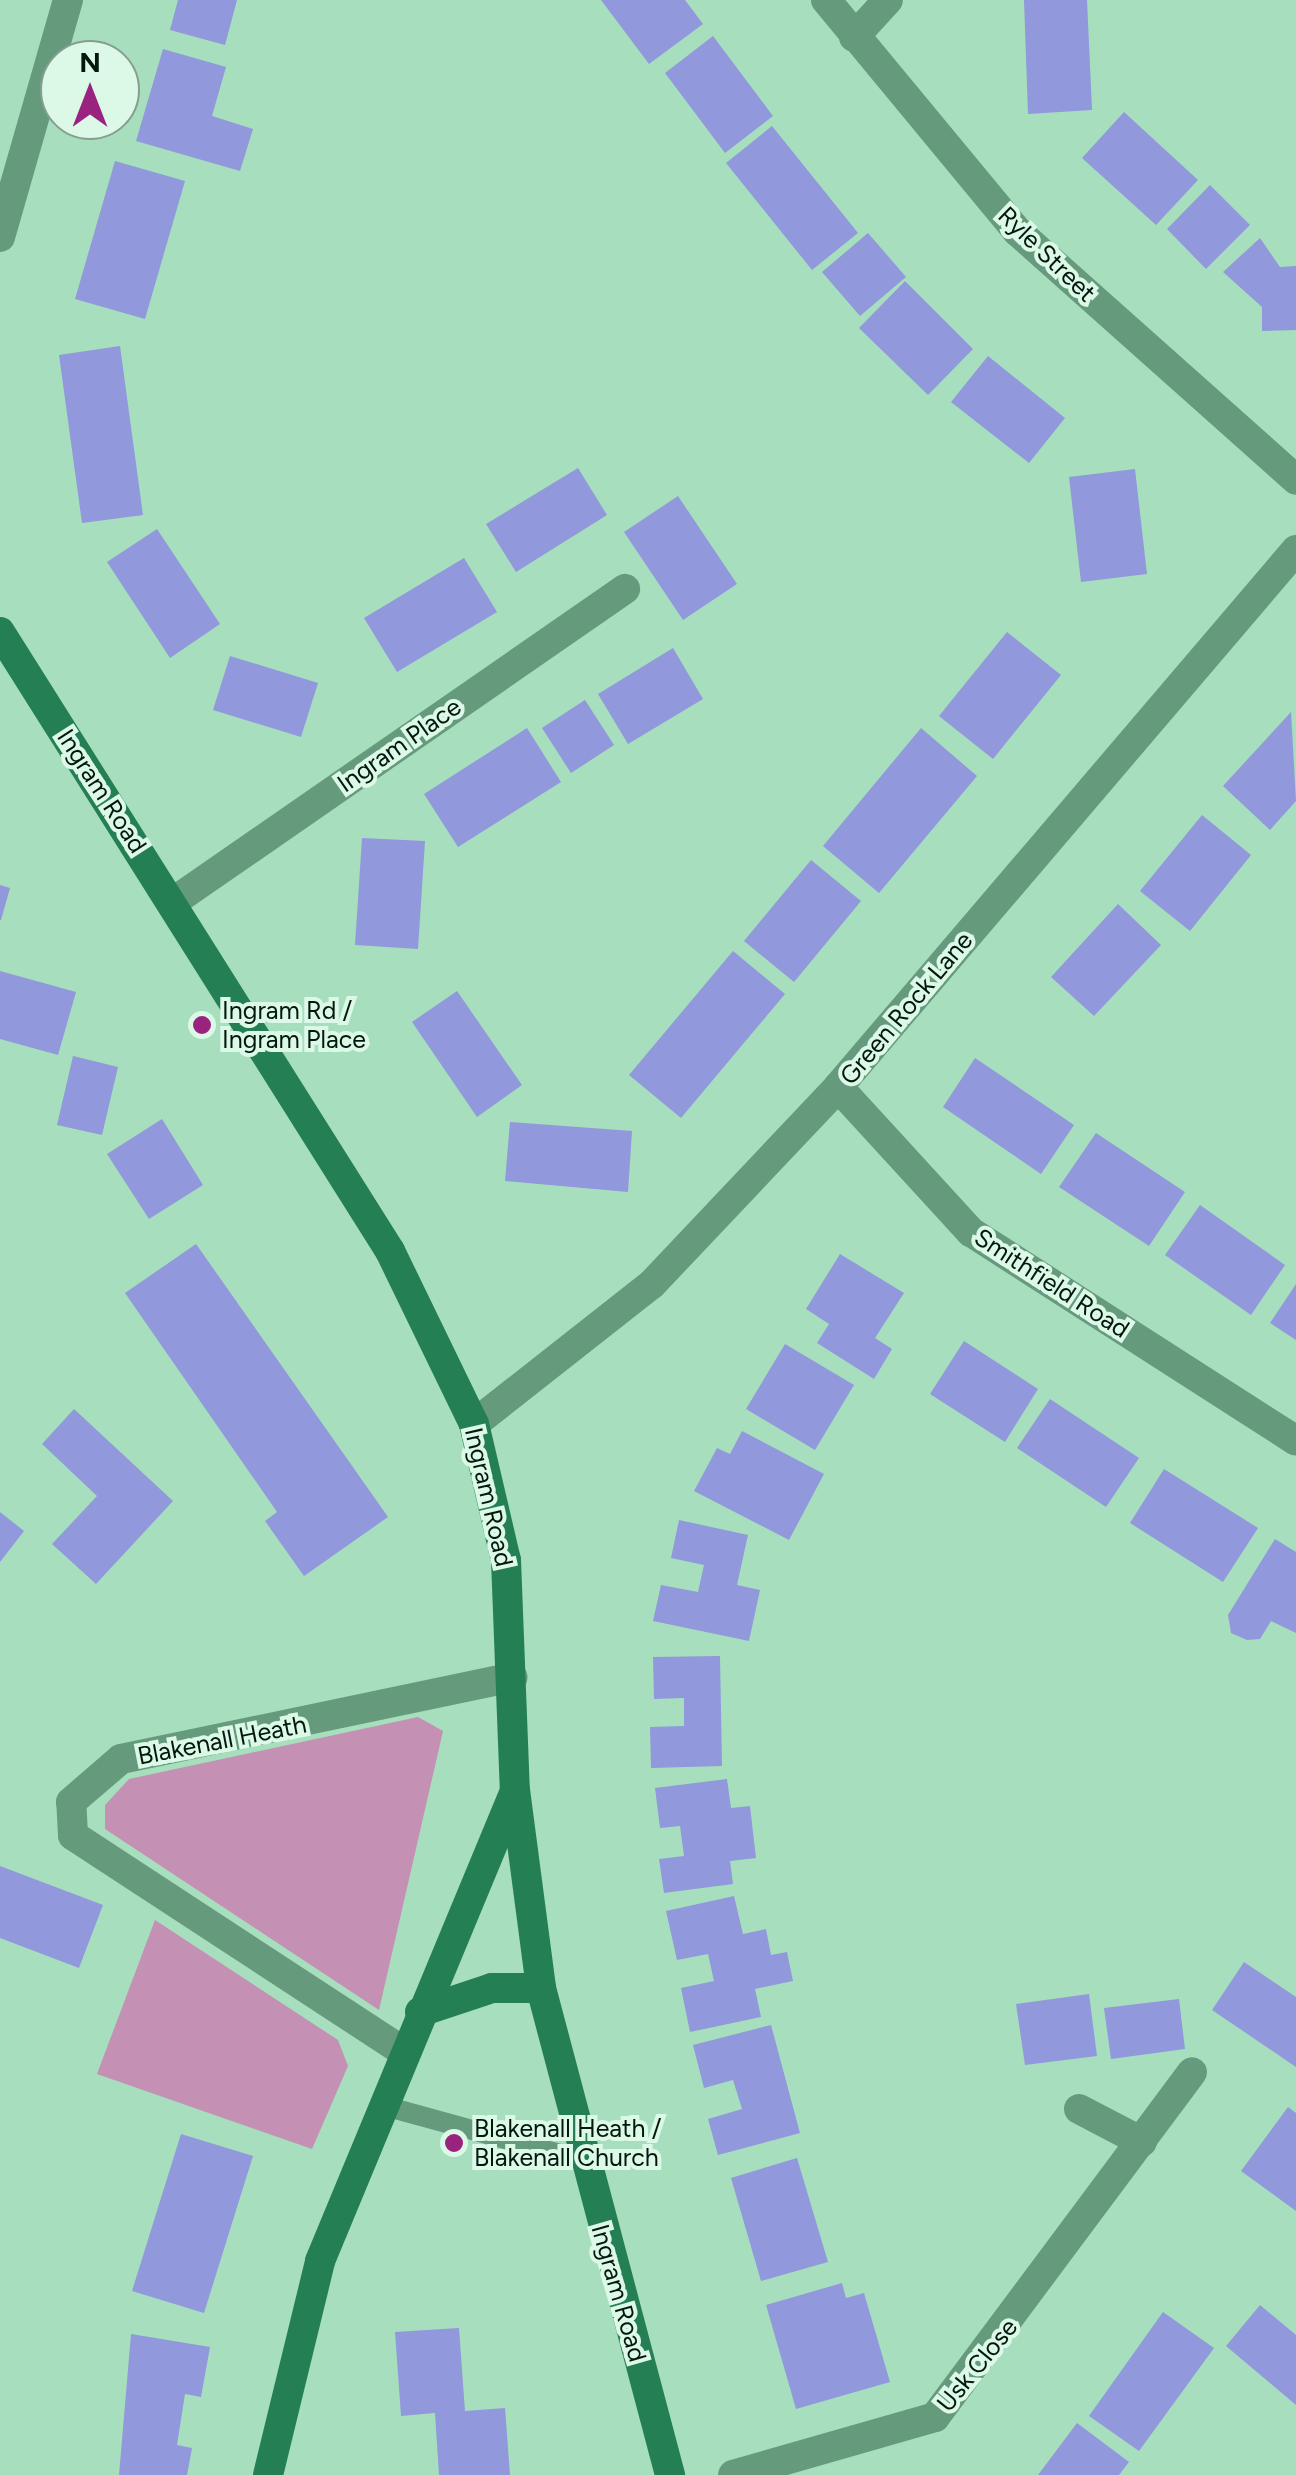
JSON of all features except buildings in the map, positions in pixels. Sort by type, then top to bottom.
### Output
[{"type":"street","points":[[0,237],[68,0]]},
{"type":"street","name":"Ryle Street","points":[[826,0],[1017,231],[1296,480]]},
{"type":"street","points":[[854,37],[888,0]]},
{"type":"street","name":"Green Rock Lane","points":[[474,1424],[652,1284],[838,1087],[1296,550]]},
{"type":"street","name":"Ingram Place","points":[[173,902],[625,589]]},
{"type":"street","name":"Ingram Road","points":[[0,632],[390,1252],[474,1424],[506,1560],[515,1790],[541,1988],[582,2160],[670,2475]]},
{"type":"street","name":"Smithfield Road","points":[[838,1087],[971,1232],[1296,1441]]},
{"type":"street","name":"Blakenall Heath","points":[[401,2050],[73,1835],[71,1802],[122,1759],[512,1676]]},
{"type":"street","points":[[268,2475],[320,2261],[401,2050],[515,1790]]},
{"type":"street","points":[[420,2012],[492,1988],[541,1988]]},
{"type":"street","name":"Usk Close","points":[[733,2475],[935,2417],[1192,2072]]},
{"type":"street","points":[[1079,2108],[1142,2142]]},
{"type":"lane","points":[[381,2105],[582,2160]]},
{"type":"shaded area","points":[[418,1717],[443,1731],[379,2010],[105,1829],[105,1805],[129,1779]]},
{"type":"shaded area","points":[[155,1920],[338,2040],[348,2066],[312,2149],[97,2074]]},
{"type":"place","name":"Ingram Rd / Ingram Place","points":[[202,1025]]},
{"type":"place","name":"Blakenall Heath / Blakenall Church","points":[[454,2143]]}]
